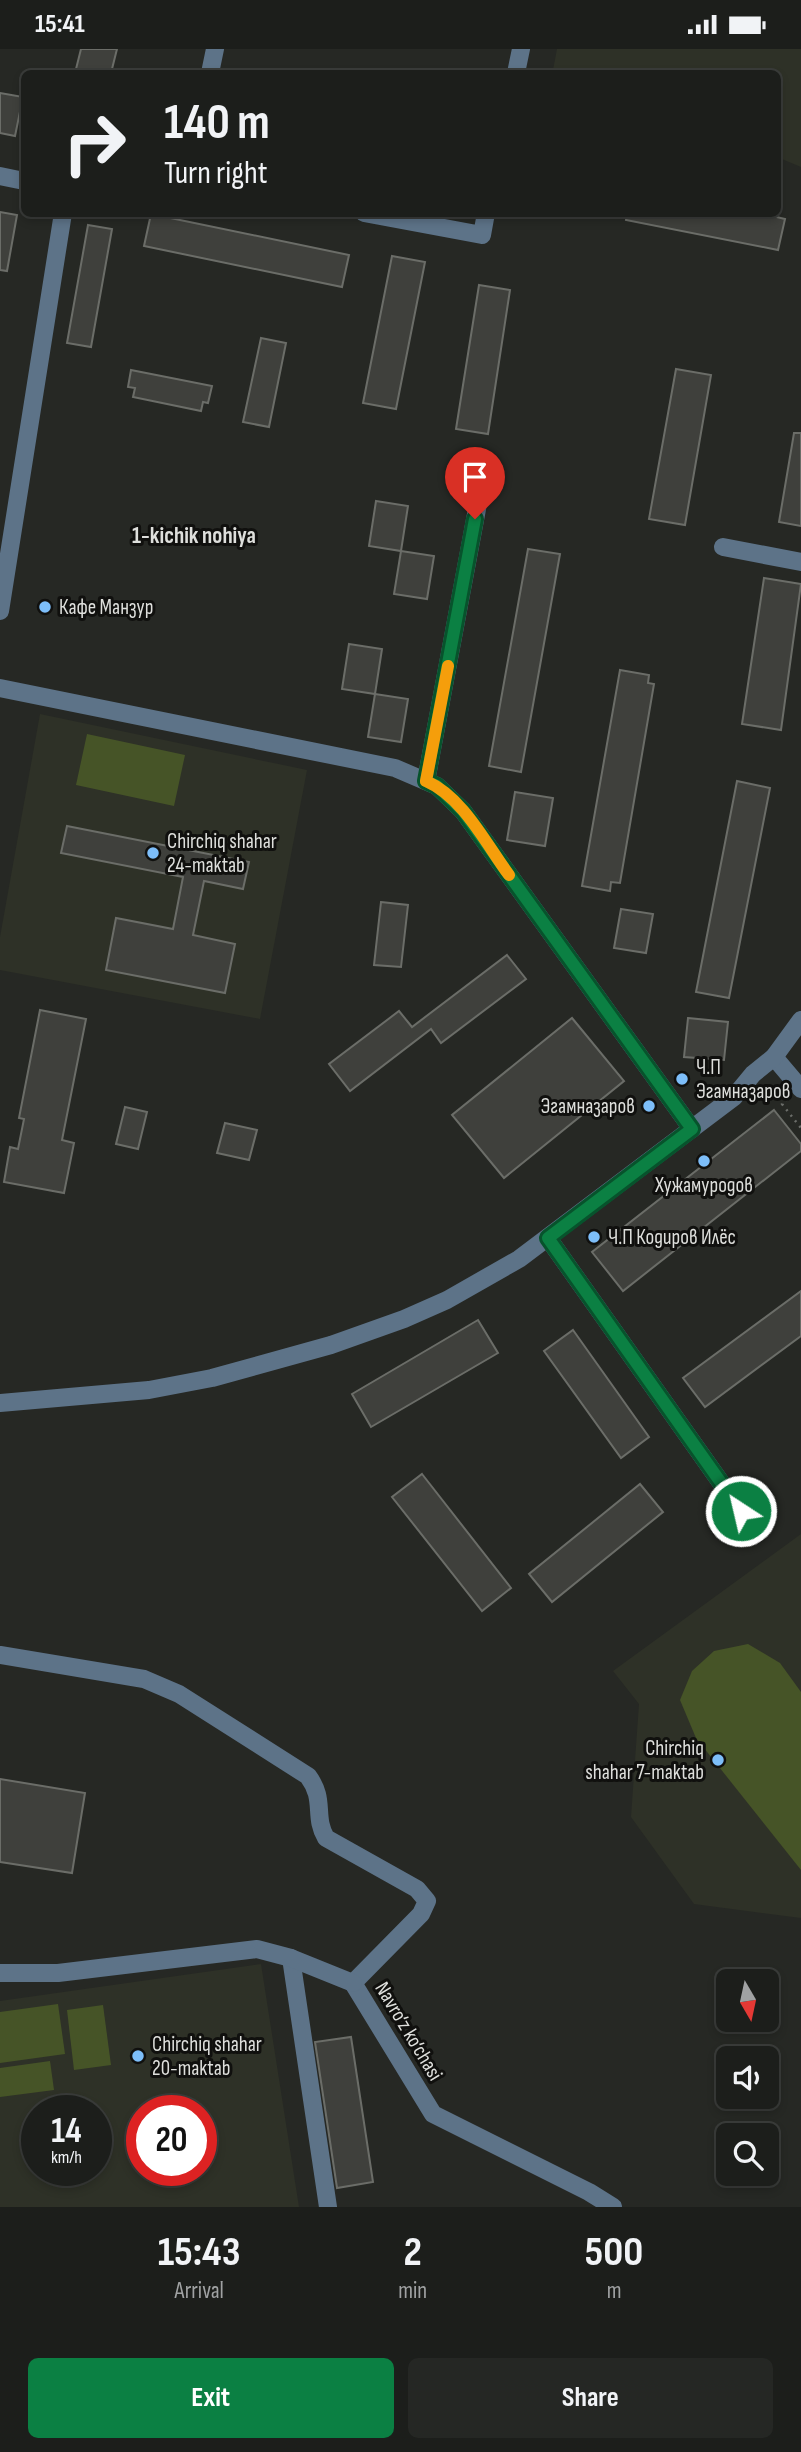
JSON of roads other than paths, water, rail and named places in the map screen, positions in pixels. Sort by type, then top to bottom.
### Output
[{"type":"street","points":[[211,70],[215,49]]},
{"type":"street","points":[[517,70],[521,49]]},
{"type":"street","points":[[0,176],[21,180]]},
{"type":"street","points":[[0,611],[62,217]]},
{"type":"street","points":[[385,217],[482,235],[485,217]]},
{"type":"street","points":[[426,781],[480,493]]},
{"type":"street","points":[[723,548],[801,562]]},
{"type":"street","points":[[0,688],[395,768],[437,786],[463,811],[692,1129]]},
{"type":"street","points":[[0,1403],[149,1390],[212,1378],[331,1345],[404,1319],[447,1300],[519,1259],[734,1097],[753,1074],[774,1057],[801,1020]]},
{"type":"street","points":[[774,1057],[800,1088]]},
{"type":"street","points":[[548,1238],[741,1511]]},
{"type":"street","name":"Navro‘z ko‘chasi","points":[[0,1655],[145,1679],[179,1694],[308,1776],[317,1787],[320,1828],[326,1838],[417,1889],[427,1901],[421,1914],[353,1983],[433,2115],[589,2192],[613,2207]]},
{"type":"street","points":[[0,1973],[58,1973],[257,1949],[291,1958],[353,1983]]},
{"type":"street","points":[[291,1958],[328,2207]]},
{"type":"place","name":"Кафе Манзур","points":[[45,607]]},
{"type":"place","name":"Chirchiq shahar 24-maktab","points":[[153,853]]},
{"type":"place","name":"Ч.П Эгамназаров","points":[[682,1079]]},
{"type":"place","name":"Эгамназаров","points":[[649,1106]]},
{"type":"place","name":"Хужамуродов","points":[[704,1161]]},
{"type":"place","name":"Ч.П Кодиров Илёс","points":[[594,1237]]},
{"type":"place","name":"Chirchiq shahar 7-maktab","points":[[718,1760]]},
{"type":"place","name":"Chirchiq shahar 20-maktab","points":[[138,2056]]},
{"type":"district","name":"1-kichik nohiya","points":[[194,535]]}]
